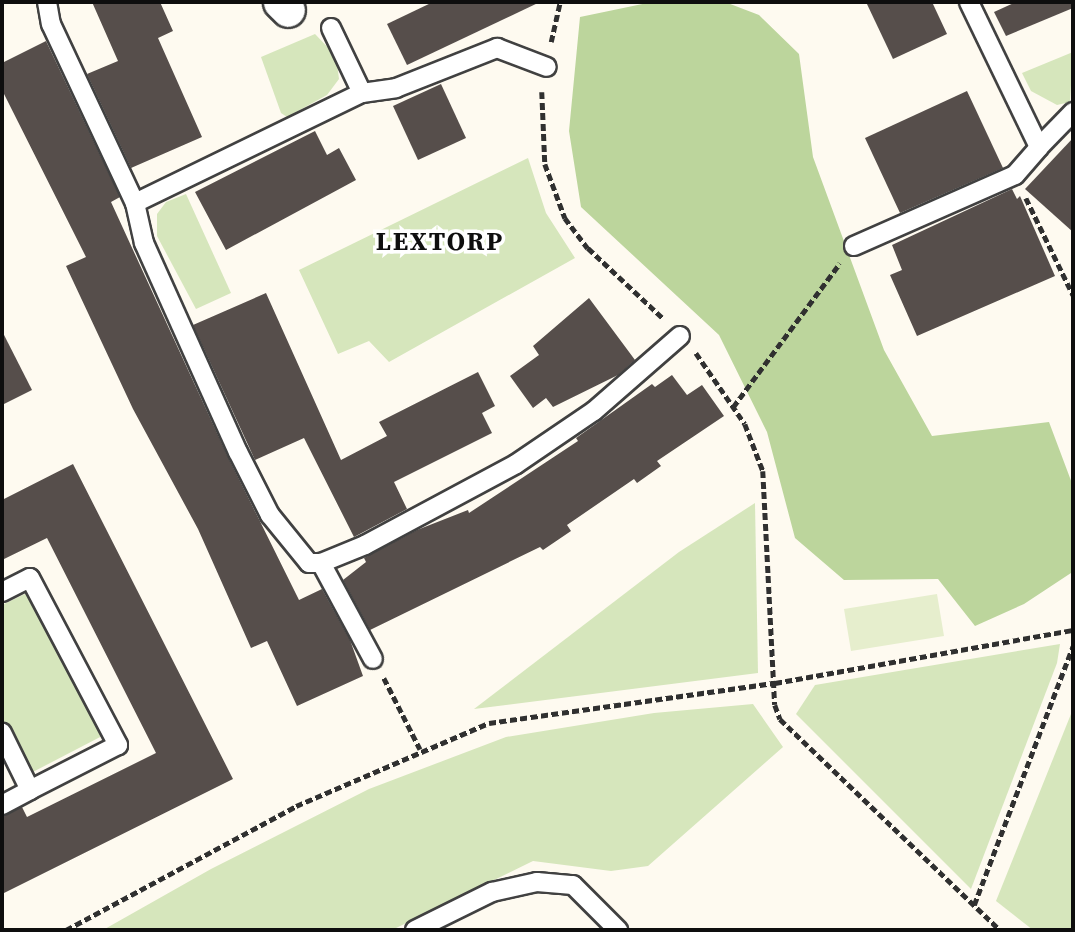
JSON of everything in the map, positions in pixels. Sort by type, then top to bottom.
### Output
[{"type":"lane","points":[[47,2],[51,24],[135,203],[144,243],[187,346],[270,515],[309,563],[321,563],[377,539],[516,464],[594,411],[680,336]]},
{"type":"lane","points":[[969,2],[1039,148]]},
{"type":"lane","points":[[331,28],[362,93]]},
{"type":"lane","points":[[135,203],[362,93],[396,88],[497,48],[547,67]]},
{"type":"lane","points":[[853,246],[1015,175],[1073,112]]},
{"type":"lane","points":[[321,563],[373,659]]},
{"type":"lane","points":[[2,592],[30,578],[118,745],[2,805]]},
{"type":"lane","points":[[2,733],[30,790]]},
{"type":"lane","points":[[415,930],[492,892],[537,882],[573,885],[618,930]]},
{"type":"path","points":[[1015,175],[1073,295]]},
{"type":"path","points":[[733,407],[853,246]]},
{"type":"path","points":[[66,930],[296,806],[420,749],[489,723],[775,683],[1073,631]]},
{"type":"path","points":[[974,905],[1073,646]]},
{"type":"path","points":[[373,659],[420,749]]},
{"type":"path","points":[[775,683],[780,719],[1000,930]]},
{"type":"green space","points":[[652,2],[725,2],[759,15],[799,54],[813,157],[884,350],[932,436],[1049,422],[1073,486],[1071,573],[1024,604],[975,626],[938,579],[844,580],[795,538],[767,432],[719,335],[581,207],[569,131],[580,17]]},
{"type":"green space","points":[[315,34],[336,56],[339,79],[327,95],[287,117],[281,113],[261,57]]},
{"type":"green space","points":[[1073,52],[1070,102],[1057,105],[1031,91],[1022,73]]},
{"type":"green space","points":[[528,158],[546,213],[575,258],[389,362],[369,341],[338,354],[299,270]]},
{"type":"green space","points":[[186,194],[231,293],[196,309],[157,236],[157,214],[166,202]]},
{"type":"green space","points":[[755,503],[758,673],[474,709],[679,552]]},
{"type":"green space","points":[[29,592],[104,735],[29,774],[2,720],[2,605]]},
{"type":"green space","points":[[937,594],[944,636],[851,651],[844,609]]},
{"type":"green space","points":[[1060,644],[1057,663],[971,889],[796,714],[815,685]]},
{"type":"green space","points":[[753,704],[783,747],[648,866],[611,871],[533,861],[392,930],[103,930],[211,869],[369,789],[506,737],[654,713]]},
{"type":"green space","points":[[1073,709],[1073,929],[1033,930],[996,901]]},
{"type":"building","points":[[92,2],[160,2],[173,31],[158,38],[202,137],[131,168],[87,74],[118,61]]},
{"type":"building","points":[[433,2],[540,2],[407,65],[387,24]]},
{"type":"building","points":[[866,2],[932,2],[947,34],[893,59]]},
{"type":"building","points":[[1016,2],[1073,2],[1073,8],[1006,36],[994,12]]},
{"type":"building","points":[[46,41],[120,197],[111,202],[228,457],[299,600],[322,589],[350,640],[363,676],[297,706],[267,641],[251,648],[198,529],[133,409],[66,266],[86,257],[2,90],[2,63]]},
{"type":"building","points":[[441,84],[466,138],[418,160],[393,106]]},
{"type":"building","points":[[967,91],[1003,168],[900,213],[865,138]]},
{"type":"building","points":[[315,131],[327,155],[339,148],[356,180],[226,250],[195,192]]},
{"type":"building","points":[[1073,138],[1073,232],[1025,189]]},
{"type":"building","points":[[1012,189],[1017,199],[1020,196],[1055,276],[917,336],[890,275],[902,270],[892,245]]},
{"type":"building","points":[[266,293],[341,460],[387,436],[379,422],[478,372],[495,406],[482,413],[492,433],[394,482],[407,509],[354,537],[304,438],[255,460],[193,325]]},
{"type":"building","points":[[589,298],[635,360],[618,375],[553,407],[546,398],[533,408],[510,376],[539,355],[533,346]]},
{"type":"building","points":[[2,331],[32,390],[2,405]]},
{"type":"building","points":[[672,375],[687,395],[702,385],[724,416],[657,461],[661,466],[637,483],[634,479],[567,525],[571,531],[543,550],[540,547],[370,630],[343,580],[366,562],[364,558],[417,530],[468,510],[469,513],[578,441],[576,438],[652,384],[655,387]]},
{"type":"building","points":[[73,464],[233,779],[2,894],[2,816],[22,807],[27,817],[156,753],[47,538],[2,560],[2,500]]},
{"type":"district","name":"LEXTORP","points":[[440,242]]}]
